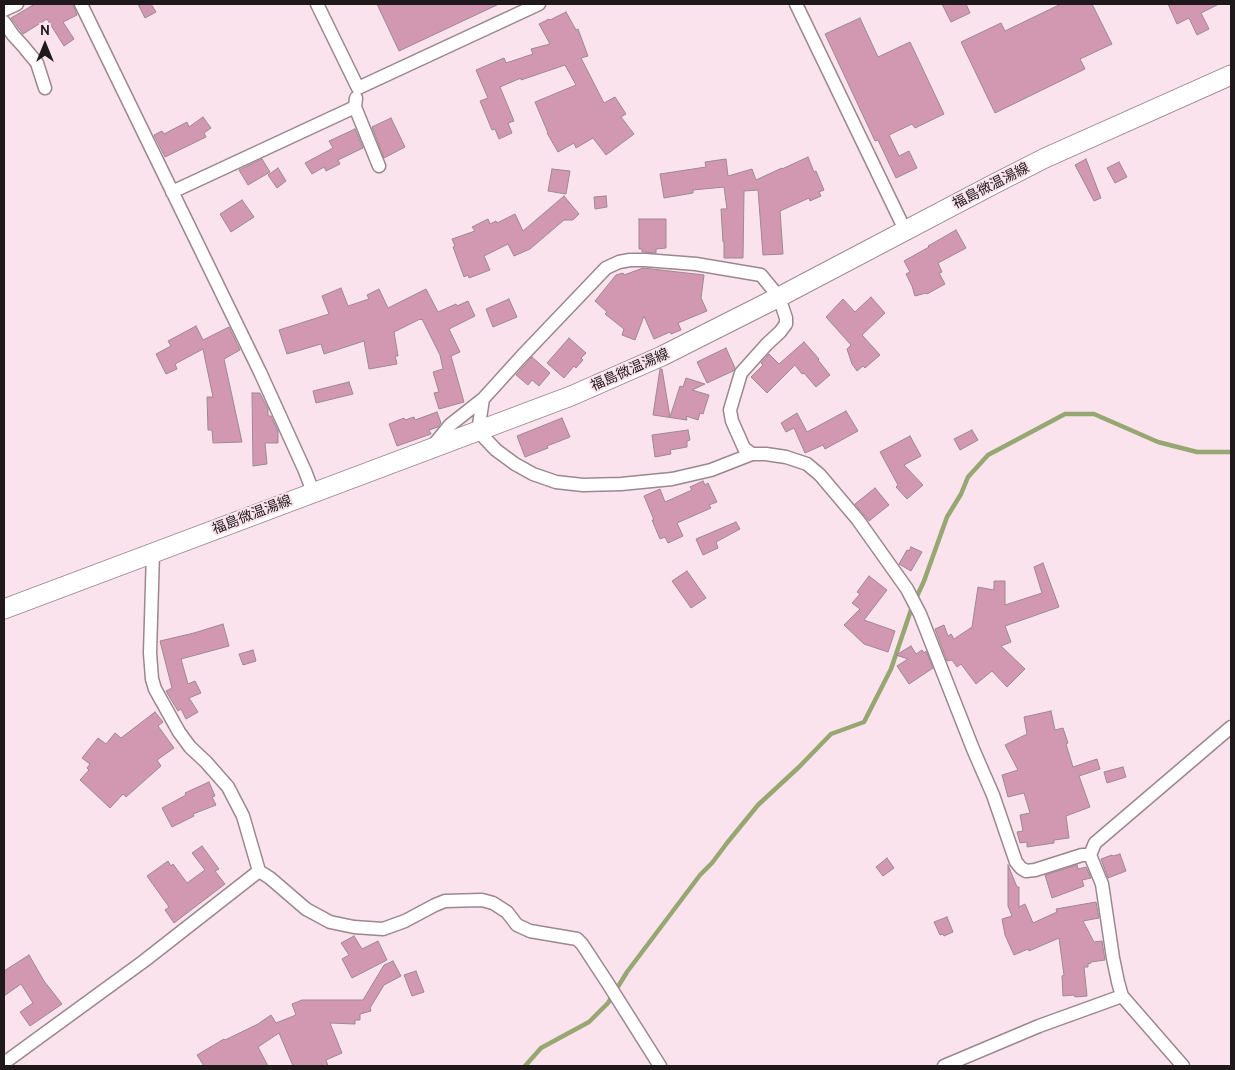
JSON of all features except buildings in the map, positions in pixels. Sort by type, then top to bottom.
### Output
[{"type":"main road","name":"福島微温湯線","points":[[4,609],[571,396],[662,356],[1045,158],[1231,75]]},
{"type":"street","points":[[4,10],[17,4]]},
{"type":"street","points":[[80,4],[260,372],[313,492]]},
{"type":"street","points":[[317,4],[358,88],[355,107],[380,166]]},
{"type":"street","points":[[358,88],[539,4]]},
{"type":"street","points":[[796,4],[905,230]]},
{"type":"street","points":[[4,22],[12,35],[37,63],[44,88]]},
{"type":"street","points":[[172,192],[355,107]]},
{"type":"street","points":[[430,449],[450,425],[483,400],[606,268],[619,262],[645,260],[696,264],[761,275],[779,297],[786,318],[786,324],[741,373],[730,410],[732,421],[744,448],[752,454]]},
{"type":"street","points":[[483,400],[478,431],[496,450],[515,464],[533,474],[556,482],[583,485],[621,484],[672,479],[711,470],[752,454],[786,457],[806,464],[820,475],[858,520],[907,589],[930,638],[973,750],[993,796],[1016,862],[1026,871],[1035,870],[1082,855],[1090,855]]},
{"type":"street","points":[[153,552],[150,653],[152,679],[155,689],[179,732],[190,747],[228,787],[242,816],[259,871],[306,908],[330,922],[354,927],[383,929],[405,921],[445,901],[482,900],[493,903],[507,912],[517,925],[530,931],[577,939],[608,982],[660,1066]]},
{"type":"street","points":[[1183,1066],[1122,996],[1112,958],[1102,884],[1090,855],[1096,843],[1231,727]]},
{"type":"street","points":[[4,1063],[144,961],[259,871]]},
{"type":"street","points":[[944,1066],[1039,1026],[1122,996]]},
{"type":"waterway","points":[[525,1066],[541,1048],[589,1022],[608,1003],[627,972],[700,875],[712,863],[758,805],[831,734],[864,722],[891,669],[912,607],[924,581],[947,517],[961,494],[968,477],[988,455],[1065,414],[1094,414],[1158,442],[1197,452],[1231,452]]}]
